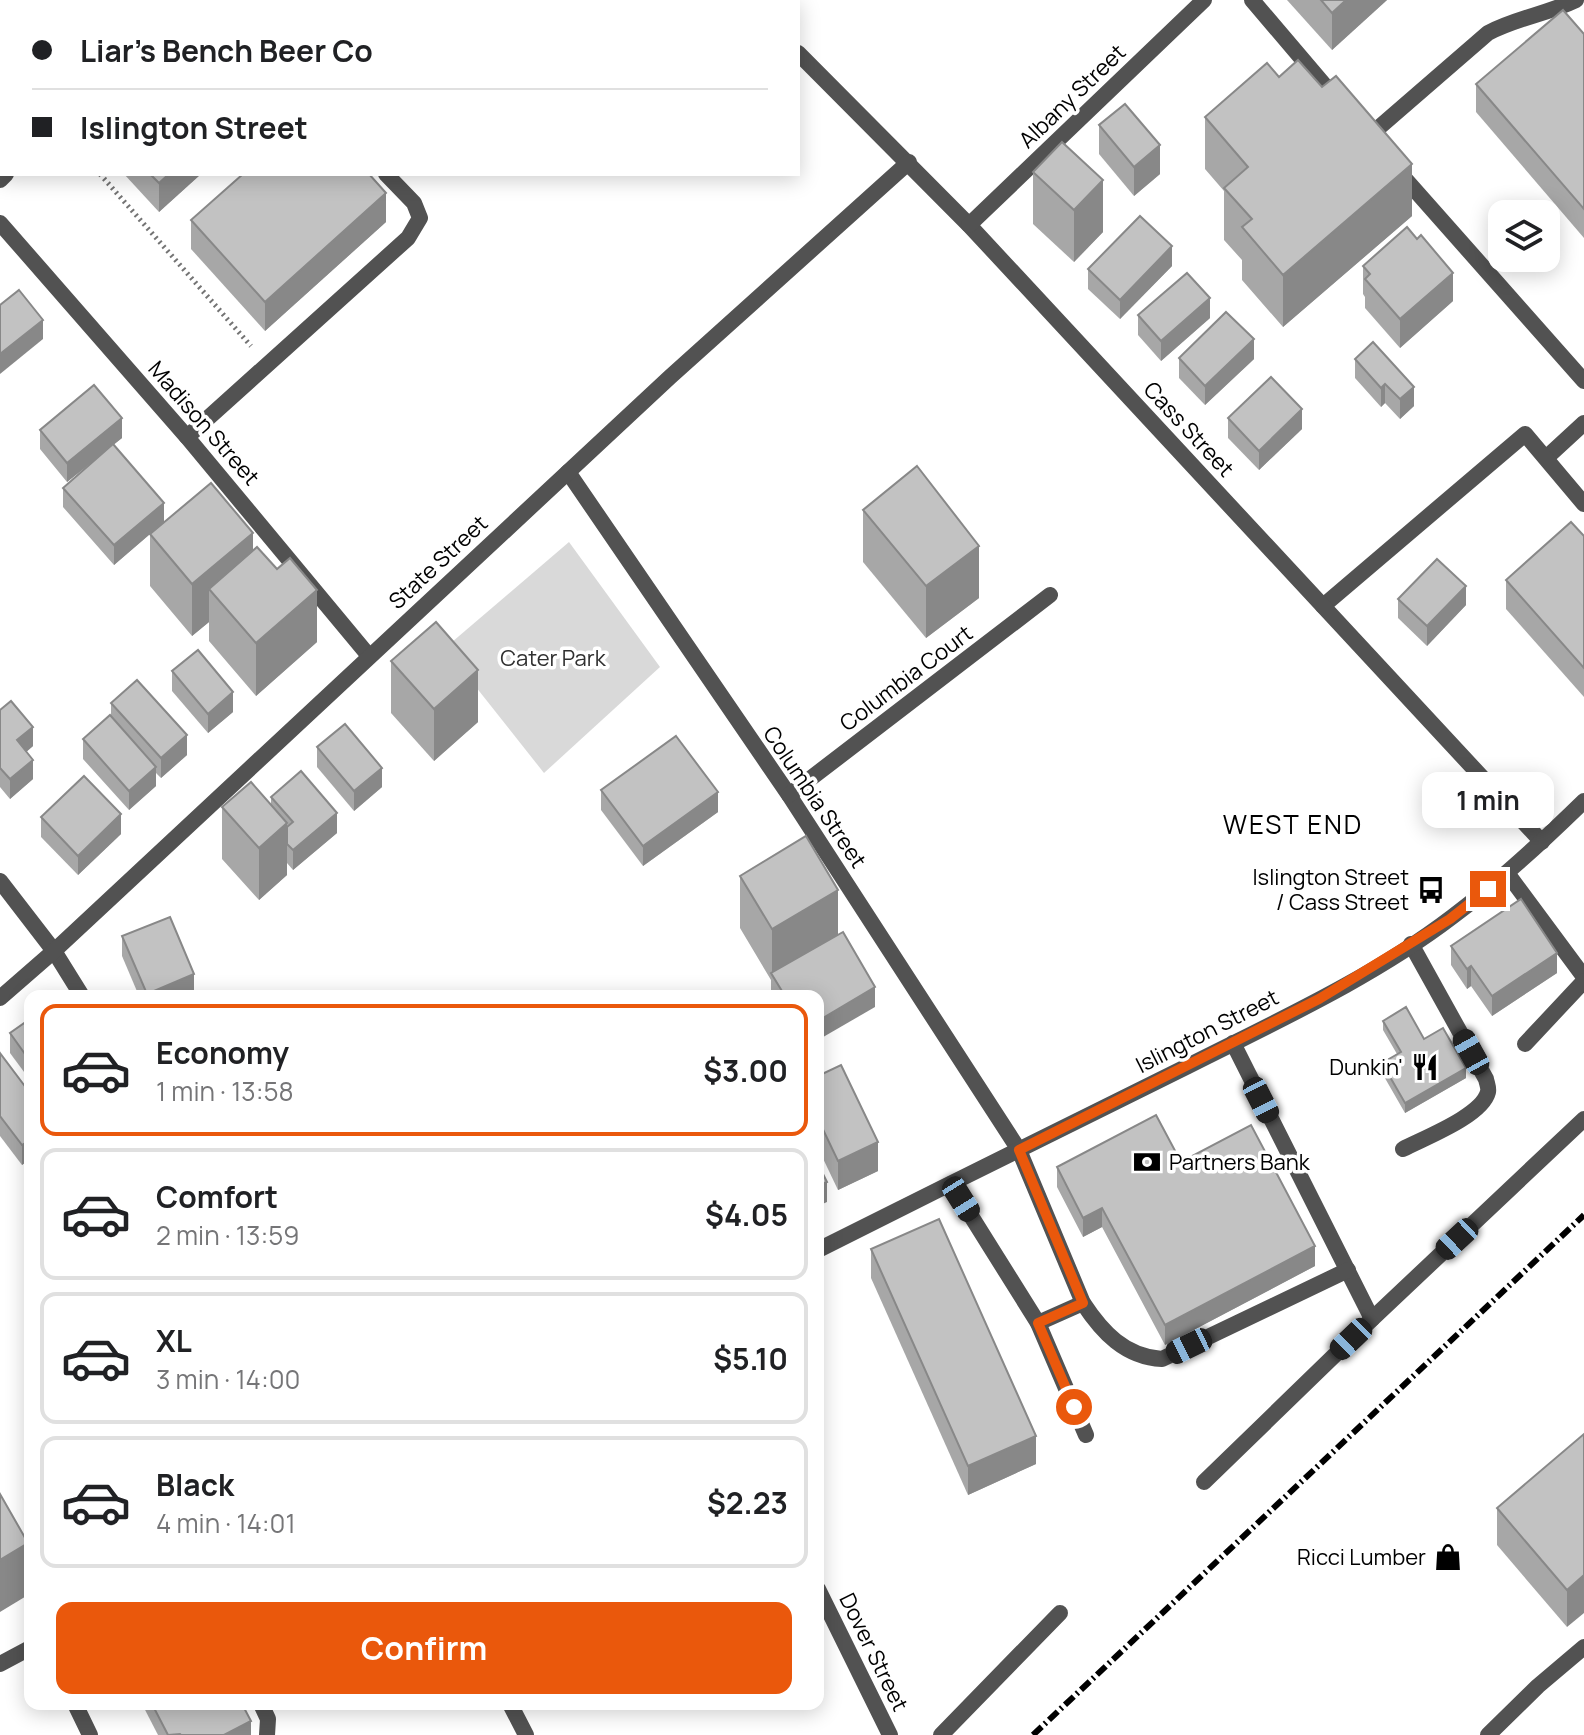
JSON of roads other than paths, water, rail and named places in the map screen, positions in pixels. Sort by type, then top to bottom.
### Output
[{"type":"street","name":"Albany Street","points":[[969,225],[1204,0]]},
{"type":"street","points":[[1252,0],[1369,138],[1584,381]]},
{"type":"street","points":[[1369,138],[1488,33],[1509,22],[1560,8],[1576,0]]},
{"type":"street","name":"Cass Street","points":[[800,55],[969,225],[1542,842]]},
{"type":"street","name":"State Street","points":[[0,998],[568,472],[909,162]]},
{"type":"street","points":[[187,437],[408,238],[420,218],[414,203],[388,176]]},
{"type":"street","name":"Madison Street","points":[[0,223],[187,437],[369,656]]},
{"type":"street","points":[[1546,458],[1584,423]]},
{"type":"street","points":[[1323,606],[1525,434],[1584,504]]},
{"type":"street","name":"Columbia Street","points":[[568,472],[789,795],[1019,1150],[1083,1303],[1096,1323],[1130,1352],[1162,1359],[1348,1270]]},
{"type":"street","name":"Columbia Court","points":[[789,795],[1050,595]]},
{"type":"street","name":"Islington Street","points":[[824,1247],[1319,999],[1450,919],[1507,873],[1584,801]]},
{"type":"street","points":[[1507,873],[1584,979],[1525,1044]]},
{"type":"street","points":[[0,881],[54,951],[78,990]]},
{"type":"street","points":[[1403,1149],[1464,1118],[1479,1107],[1488,1092],[1486,1079],[1411,944]]},
{"type":"street","points":[[1233,1043],[1372,1319]]},
{"type":"street","points":[[1204,1482],[1584,1119]]},
{"type":"street","points":[[951,1184],[1038,1323],[1086,1435]]},
{"type":"street","points":[[1038,1323],[1083,1303]]},
{"type":"street","name":"Dover Street","points":[[824,1601],[890,1735]]},
{"type":"street","points":[[941,1735],[1060,1613]]},
{"type":"street","points":[[1488,1735],[1584,1647]]},
{"type":"street","points":[[0,1664],[24,1651]]},
{"type":"street","points":[[78,1710],[90,1735]]},
{"type":"street","points":[[264,1710],[268,1719],[267,1735]]},
{"type":"street","points":[[513,1710],[526,1735]]},
{"type":"railway","points":[[1033,1735],[1584,1215]]},
{"type":"place","name":"Islington Street / Cass Street","points":[[1431,890]]},
{"type":"place","name":"Dunkin'","points":[[1425,1067]]},
{"type":"place","name":"Partners Bank","points":[[1147,1162]]},
{"type":"place","name":"Ricci Lumber","points":[[1448,1557]]},
{"type":"district","name":"WEST END","points":[[1293,825]]},
{"type":"park label","name":"Cater Park","points":[[553,658]]}]
